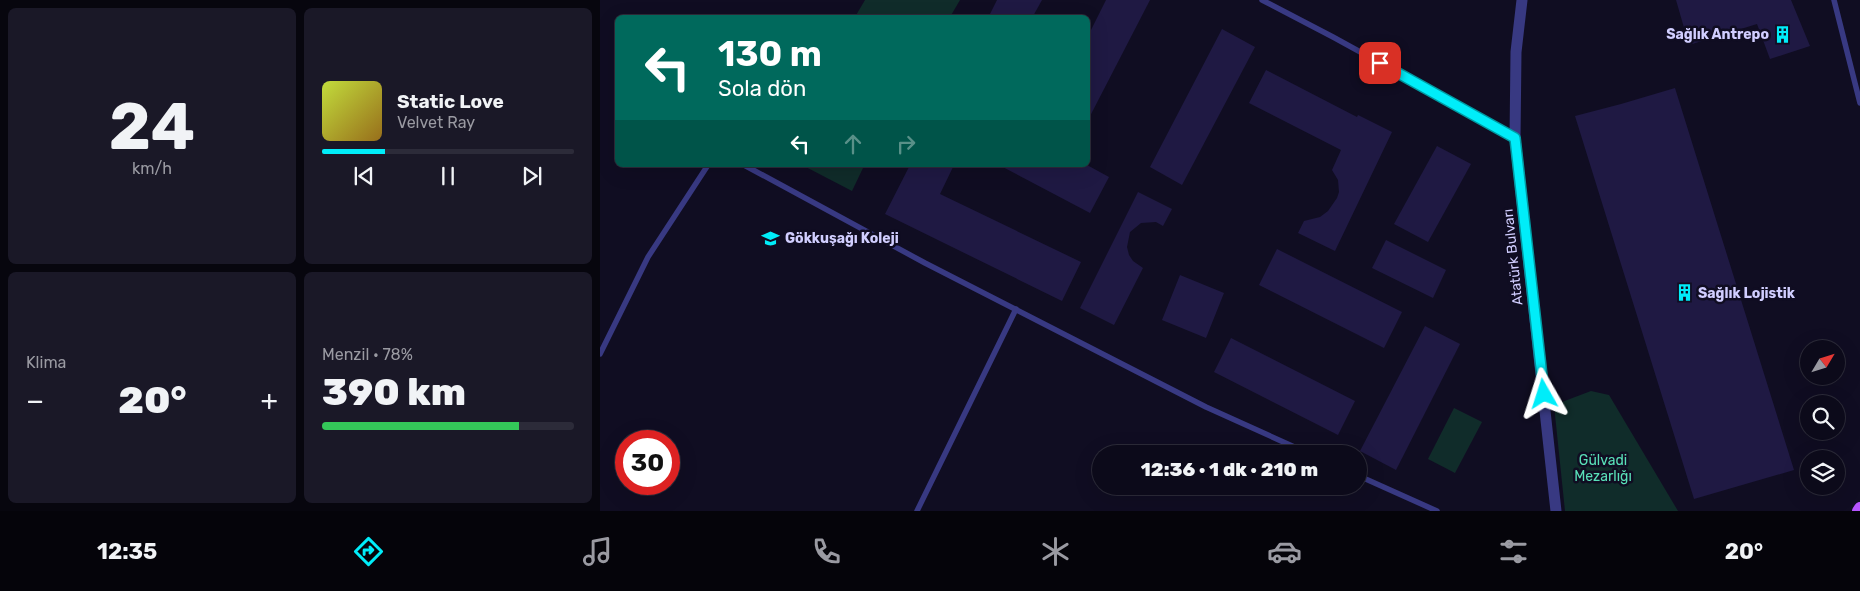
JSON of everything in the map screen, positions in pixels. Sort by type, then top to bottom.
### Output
[{"type":"street","name":"Atatürk Bulvarı","points":[[1522,0],[1516,52],[1515,138],[1556,511]]},
{"type":"lane","points":[[1262,0],[1333,37],[1515,138]]},
{"type":"lane","points":[[1834,0],[1860,103]]},
{"type":"lane","points":[[600,354],[648,257],[707,167]]},
{"type":"lane","points":[[748,167],[924,263],[1206,407],[1290,445]]},
{"type":"lane","points":[[917,511],[1016,309]]},
{"type":"lane","points":[[1367,480],[1436,511]]},
{"type":"green space","points":[[865,0],[960,0],[951,15],[856,15]]},
{"type":"green space","points":[[806,167],[863,168],[852,191]]},
{"type":"green space","name":"Gülvadi Mezarlığı","points":[[1591,391],[1609,395],[1678,511],[1565,511],[1554,405]]},
{"type":"green space","points":[[1454,408],[1482,422],[1455,473],[1428,459]]},
{"type":"building","points":[[997,0],[1042,0],[1034,15],[990,15]]},
{"type":"building","points":[[1106,0],[1150,0],[1090,116],[1090,32]]},
{"type":"building","name":"Sağlık Antrepo","points":[[1676,0],[1791,0],[1810,46],[1770,59],[1757,24],[1689,45]]},
{"type":"building","points":[[1222,29],[1255,47],[1182,185],[1150,167]]},
{"type":"building","points":[[1266,70],[1357,117],[1358,115],[1392,132],[1335,251],[1298,233],[1304,221],[1320,217],[1328,211],[1337,198],[1339,192],[1338,180],[1332,170],[1341,150],[1249,103]]},
{"type":"building","name":"Sağlık Lojistik","points":[[1675,88],[1794,470],[1694,499],[1575,116]]},
{"type":"building","points":[[1437,146],[1471,164],[1428,242],[1394,224]]},
{"type":"building","points":[[909,167],[953,167],[940,194],[1081,262],[1062,301],[885,214]]},
{"type":"building","points":[[1003,167],[1090,167],[1109,177],[1090,213]]},
{"type":"building","points":[[1138,192],[1172,209],[1163,226],[1156,222],[1141,223],[1130,232],[1127,247],[1129,255],[1133,261],[1143,268],[1114,325],[1080,308]]},
{"type":"building","points":[[1386,240],[1446,270],[1433,298],[1372,268]]},
{"type":"building","points":[[1277,249],[1402,312],[1384,348],[1259,285]]},
{"type":"building","points":[[1180,275],[1224,293],[1206,338],[1162,320]]},
{"type":"building","points":[[1425,326],[1460,344],[1396,470],[1367,455],[1367,445],[1363,445]]},
{"type":"building","points":[[1231,338],[1355,401],[1338,435],[1214,372]]},
{"type":"place","name":"Sağlık Antrepo","points":[[1783,34]]},
{"type":"place","name":"Gökkuşağı Koleji","points":[[771,238]]},
{"type":"place","name":"Sağlık Lojistik","points":[[1684,293]]},
{"type":"route","points":[[1380,63],[1515,138],[1544,394]]}]
